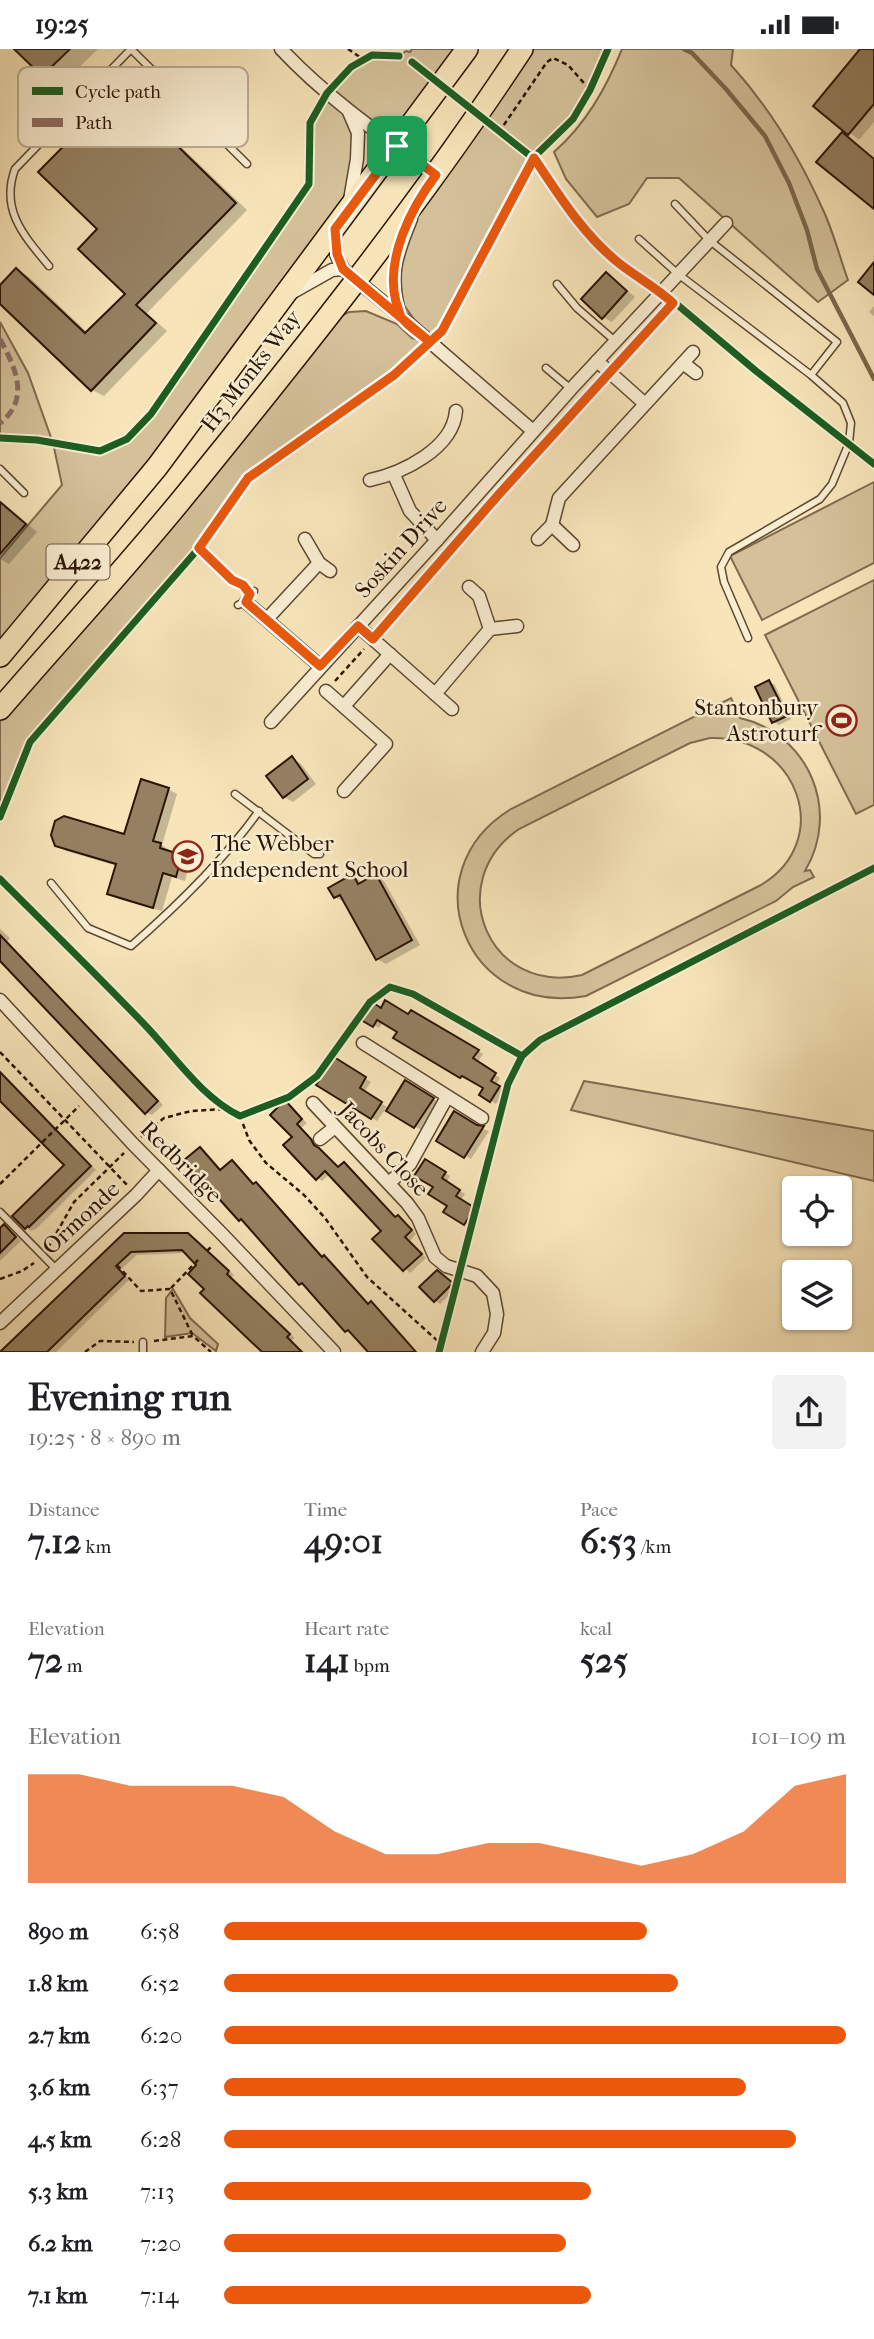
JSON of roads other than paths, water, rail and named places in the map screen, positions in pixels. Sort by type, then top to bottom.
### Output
[{"type":"main road","name":"H3 Monks Way","points":[[0,656],[157,467],[467,49]]},
{"type":"main road","name":"H3 Monks Way","points":[[0,709],[186,494],[349,275],[436,175],[522,49]]},
{"type":"street","points":[[281,49],[301,70],[348,109],[436,175]]},
{"type":"street","points":[[348,109],[358,133],[357,159],[348,211]]},
{"type":"street","points":[[400,316],[393,275],[401,241],[420,196]]},
{"type":"street","name":"Soskin Drive","points":[[271,722],[571,389],[726,223]]},
{"type":"street","points":[[335,229],[337,254],[349,275],[533,431]]},
{"type":"street","points":[[280,302],[310,281],[332,270],[349,275]]},
{"type":"street","points":[[538,539],[552,526],[559,498],[693,352]]},
{"type":"street","points":[[597,361],[645,403]]},
{"type":"street","points":[[683,363],[696,373]]},
{"type":"street","points":[[370,480],[394,475],[429,453],[459,416]]},
{"type":"street","points":[[394,475],[410,511],[437,540]]},
{"type":"street","points":[[552,526],[573,545]]},
{"type":"street","points":[[267,619],[324,567],[305,539]]},
{"type":"street","points":[[469,587],[479,596],[490,629]]},
{"type":"street","points":[[247,598],[320,666]]},
{"type":"street","points":[[358,626],[452,709]]},
{"type":"street","points":[[435,694],[490,629],[517,626]]},
{"type":"street","points":[[344,706],[390,654]]},
{"type":"street","points":[[326,691],[386,744],[344,791]]},
{"type":"street","name":"Redbridge","points":[[0,1000],[133,1144],[334,1352]]},
{"type":"street","points":[[363,1043],[386,1066],[482,1118]]},
{"type":"street","points":[[389,1183],[410,1164],[447,1097]]},
{"type":"street","name":"Jacobs Close","points":[[313,1103],[389,1183],[418,1218],[435,1257],[446,1266],[477,1276],[493,1293],[497,1314],[494,1333],[482,1352]]},
{"type":"street","points":[[320,1139],[335,1127]]},
{"type":"street","name":"Ormonde","points":[[0,1323],[159,1170]]},
{"type":"lane","points":[[114,67],[131,49],[149,67]]},
{"type":"lane","points":[[36,147],[8,180],[5,197],[7,211],[49,265]]},
{"type":"lane","points":[[230,147],[247,164]]},
{"type":"lane","points":[[674,204],[709,240],[836,342],[811,375]]},
{"type":"lane","points":[[639,239],[678,274],[811,375],[843,403],[851,423],[849,443],[832,484],[820,499],[729,552],[721,567],[724,582],[748,638]]},
{"type":"lane","points":[[557,284],[577,309],[615,341]]},
{"type":"lane","points":[[546,368],[571,389]]},
{"type":"lane","points":[[0,469],[24,493]]},
{"type":"lane","points":[[235,794],[314,855],[320,854]]},
{"type":"lane","points":[[51,883],[88,928],[131,946],[202,878],[259,811]]},
{"type":"lane","points":[[0,1212],[57,1270]]},
{"type":"lane","points":[[143,1342],[144,1352]]},
{"type":"waterway","points":[[684,49],[692,53],[726,89],[765,136],[789,183],[807,230],[817,269],[874,379]]},
{"type":"place","name":"Stantonbury Astroturf","points":[[841,720]]},
{"type":"place","name":"The Webber Independent School","points":[[188,856]]}]
